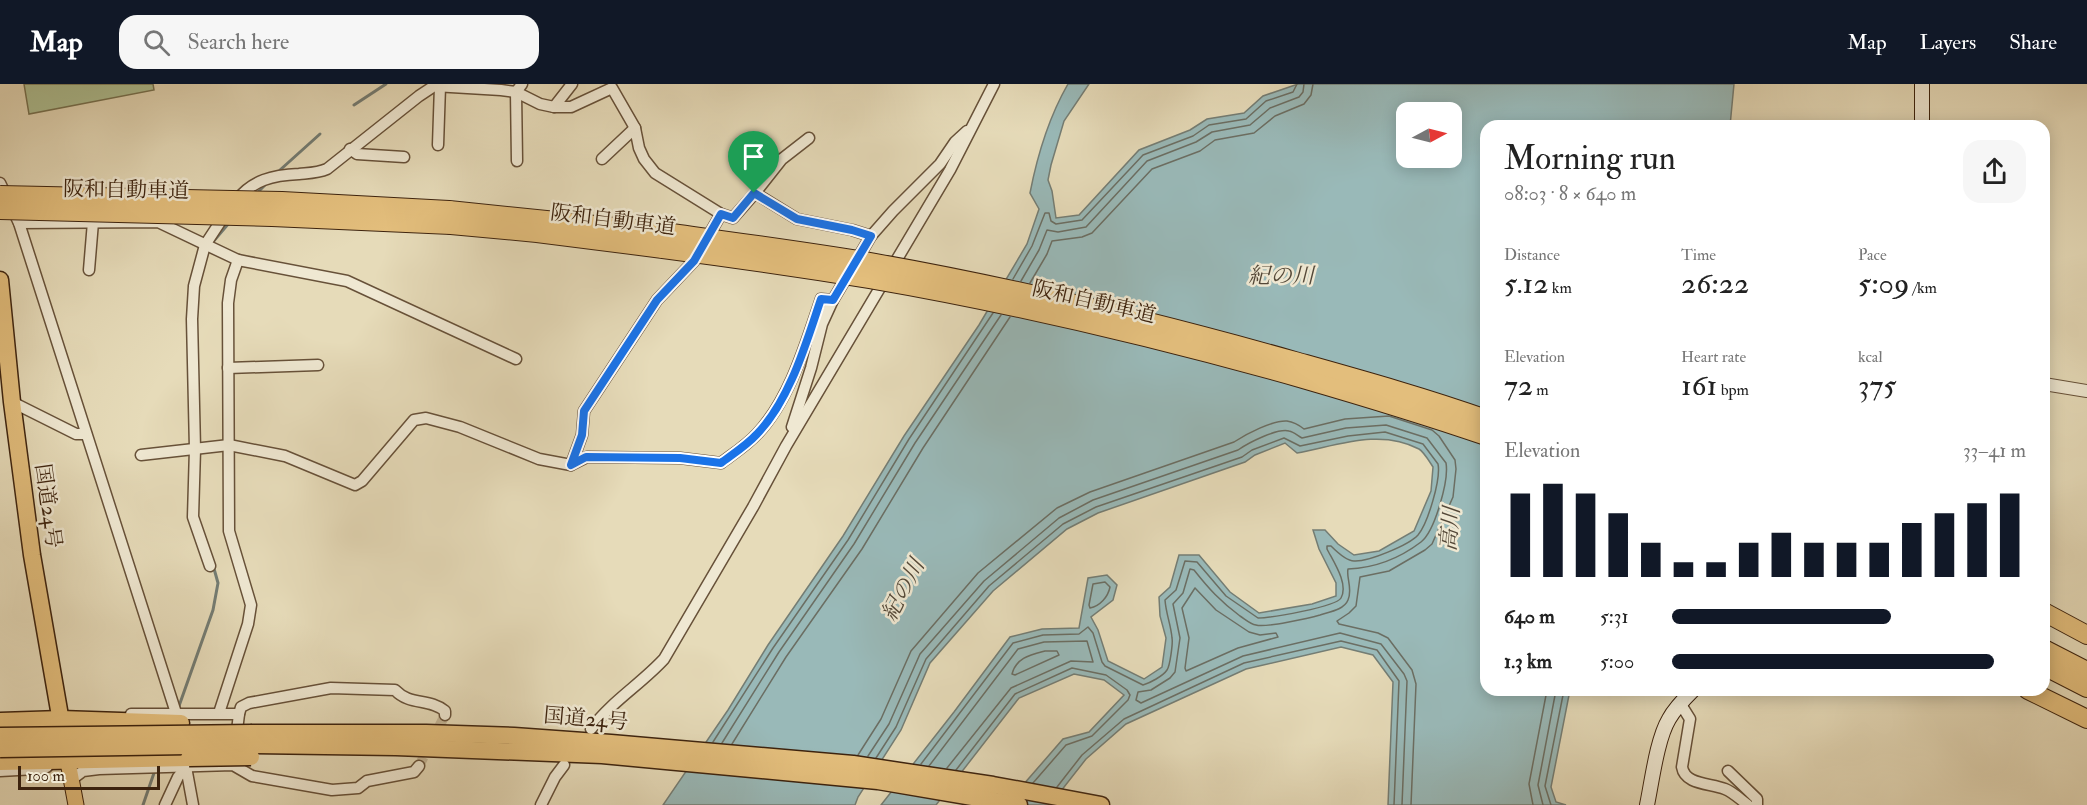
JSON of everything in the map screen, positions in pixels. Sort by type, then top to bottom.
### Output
[{"type":"highway","name":"阪和自動車道","points":[[0,193],[282,201],[450,218],[548,234],[664,240],[875,263],[1006,288],[1130,316],[1363,380],[1480,417]]},
{"type":"highway","name":"阪和自動車道","points":[[0,210],[272,217],[450,218]]},
{"type":"highway","name":"阪和自動車道","points":[[664,240],[1001,304],[1122,331],[1346,392],[1480,434]]},
{"type":"highway","name":"国道24号","points":[[0,280],[6,398],[32,555],[65,717],[68,762]]},
{"type":"highway","points":[[2050,615],[2087,635]]},
{"type":"highway","points":[[2050,652],[2087,671]]},
{"type":"highway","points":[[2050,669],[2087,688]]},
{"type":"highway","points":[[2040,696],[2087,719]]},
{"type":"highway","points":[[0,721],[65,717],[179,718],[249,734]]},
{"type":"highway","name":"国道24号","points":[[0,736],[426,733],[514,736],[878,781],[1019,805]]},
{"type":"highway","name":"国道24号","points":[[0,749],[249,734],[396,747],[606,749],[853,764],[993,785],[1101,805]]},
{"type":"highway","points":[[0,762],[188,763],[249,734]]},
{"type":"main road","points":[[1922,84],[1922,120]]},
{"type":"main road","points":[[1647,805],[1661,740],[1668,720],[1687,696]]},
{"type":"main road","points":[[68,762],[76,805]]},
{"type":"street","points":[[554,107],[572,84]]},
{"type":"street","points":[[591,729],[612,704],[650,673],[664,658],[753,507],[786,446],[951,170],[994,84]]},
{"type":"street","points":[[436,85],[438,145]]},
{"type":"street","points":[[210,566],[193,518],[198,448],[192,319],[195,286],[220,220],[248,188],[267,178],[320,172],[436,85],[519,88],[540,104],[554,107],[571,107],[612,88],[635,128],[644,159],[655,173],[721,214],[733,218],[782,159],[809,138]]},
{"type":"street","points":[[517,161],[519,88]]},
{"type":"street","points":[[786,446],[811,368],[822,324],[833,300],[871,236],[940,164],[955,142],[971,127]]},
{"type":"street","points":[[602,159],[635,128]]},
{"type":"street","points":[[350,149],[357,154],[404,157]]},
{"type":"street","points":[[0,183],[19,223],[179,718],[219,713],[249,734]]},
{"type":"street","points":[[754,193],[797,219],[871,236]]},
{"type":"street","points":[[571,465],[582,435],[584,411],[657,300],[694,261],[721,214]]},
{"type":"street","points":[[89,270],[93,222]]},
{"type":"street","points":[[19,223],[158,222],[238,260],[347,281],[516,359]]},
{"type":"street","points":[[219,713],[248,624],[250,605],[229,531],[228,291],[238,260]]},
{"type":"street","points":[[141,455],[229,445],[285,456],[355,485],[362,481],[414,420],[426,418],[460,428],[539,459],[571,465],[586,457],[680,458],[721,463],[757,435],[769,420],[797,370],[821,299],[833,300]]},
{"type":"street","points":[[228,368],[318,365]]},
{"type":"street","points":[[2050,385],[2087,391]]},
{"type":"street","points":[[6,398],[76,434],[86,434]]},
{"type":"street","points":[[233,765],[249,734],[242,707],[249,703],[331,688],[395,690],[402,698],[439,706],[445,715]]},
{"type":"street","points":[[1680,703],[1690,719],[1683,773],[1688,779],[1727,789],[1748,805]]},
{"type":"street","points":[[0,714],[65,717]]},
{"type":"street","points":[[0,771],[36,770],[68,762]]},
{"type":"street","points":[[165,805],[178,777],[188,763]]},
{"type":"street","points":[[188,763],[193,805]]},
{"type":"street","points":[[71,780],[83,771],[188,763],[233,765],[252,776],[332,790],[358,788],[367,781],[414,772],[419,766]]},
{"type":"street","points":[[541,805],[555,777],[564,765]]},
{"type":"street","points":[[1728,771],[1757,799],[1757,805]]},
{"type":"green space","points":[[24,84],[153,84],[154,90],[29,114]]},
{"type":"water","name":"紀の川","points":[[1068,84],[1089,84],[1064,121],[1051,165],[1048,180],[1056,218],[1079,215],[1139,150],[1190,130],[1207,119],[1244,113],[1263,96],[1298,84],[1734,84],[1731,120],[1480,120],[1480,696],[1569,696],[1551,787],[1556,802],[1566,805],[1388,805],[1393,682],[1373,655],[1341,647],[1246,669],[1126,724],[1086,759],[1050,805],[1012,805],[1023,785],[1063,739],[1089,732],[1124,695],[1104,680],[1074,674],[1019,698],[936,805],[881,805],[1010,637],[1042,629],[1079,628],[1088,578],[1107,575],[1117,585],[1113,600],[1091,617],[1098,630],[1108,661],[1144,679],[1162,667],[1166,638],[1160,616],[1159,597],[1170,587],[1179,555],[1199,555],[1230,592],[1259,613],[1312,604],[1336,596],[1336,583],[1319,549],[1313,530],[1325,530],[1338,544],[1354,555],[1379,551],[1414,531],[1431,491],[1433,467],[1421,450],[1404,443],[1374,439],[1358,440],[1297,453],[1285,443],[1255,455],[1245,462],[1098,513],[1067,529],[993,591],[930,663],[901,730],[855,805],[663,805],[843,536],[904,436],[979,325],[1027,244],[1039,209],[1030,193],[1044,137]]},
{"type":"waterway","points":[[354,105],[386,84]]},
{"type":"waterway","points":[[280,170],[320,134]]},
{"type":"waterway","points":[[256,194],[266,184]]},
{"type":"waterway","points":[[212,243],[229,223]]},
{"type":"waterway","points":[[179,706],[213,610],[218,583],[213,565]]},
{"type":"waterway","points":[[143,805],[154,773]]},
{"type":"tunnel","points":[[419,766],[445,715]]},
{"type":"route","points":[[754,193],[797,219],[871,236],[833,300],[821,299],[797,370],[769,420],[757,435],[721,463],[680,458],[586,457],[571,465],[582,435],[584,411],[657,300],[694,261],[721,214],[733,218],[754,193]]},
{"type":"water label","name":"高川","points":[[1450,529]]}]
